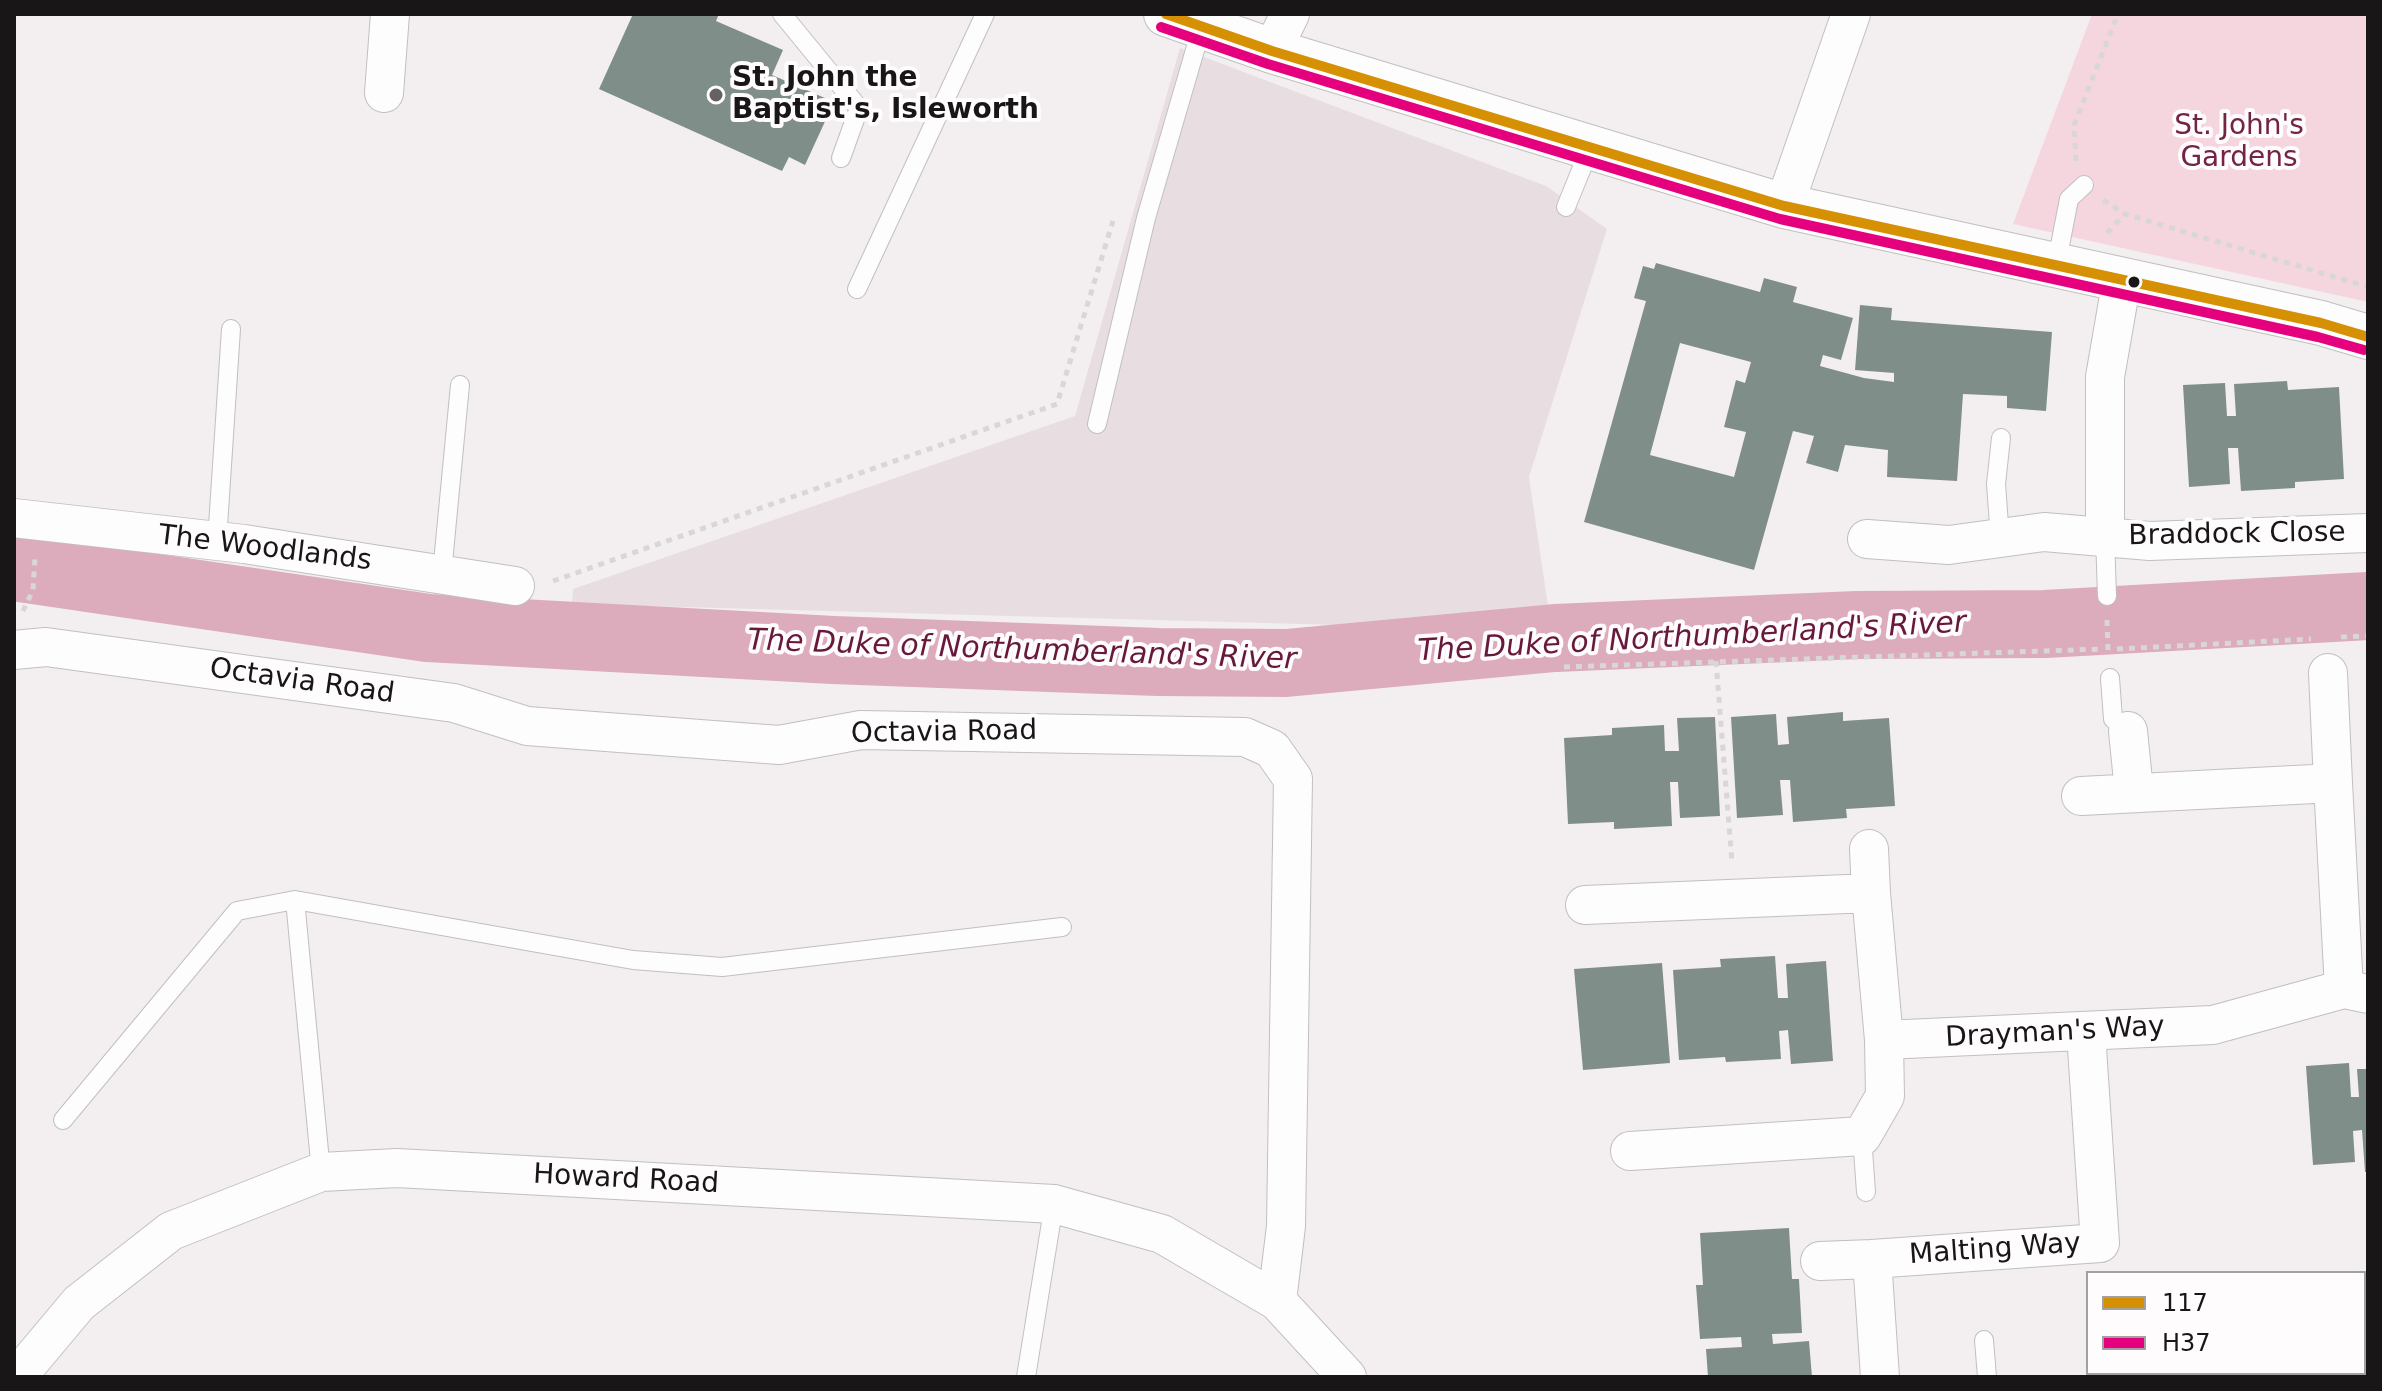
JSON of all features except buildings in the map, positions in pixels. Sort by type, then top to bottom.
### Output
[{"type":"main road","points":[[1184,20],[1281,32],[1590,148],[1784,206],[2122,279],[2368,337]]},
{"type":"street","points":[[384,93],[390,14]]},
{"type":"street","points":[[1784,206],[1851,14]]},
{"type":"street","name":"Braddock Close","points":[[2105,536],[2105,377],[2122,279]]},
{"type":"street","name":"The Woodlands","points":[[25,532],[217,541],[515,586]]},
{"type":"street","name":"Braddock Close","points":[[1867,539],[1949,545],[2044,532],[2150,541],[2368,533]]},
{"type":"street","name":"Octavia Road","points":[[14,650],[62,649],[454,703],[527,726],[779,745],[861,730],[1245,737],[1272,749],[1293,779],[1286,1226],[1277,1301]]},
{"type":"street","points":[[2328,673],[2333,783],[2356,992]]},
{"type":"street","points":[[2128,731],[2134,791]]},
{"type":"street","points":[[2081,796],[2333,783]]},
{"type":"street","points":[[1630,1151],[1862,1136],[1885,1096],[1884,1040],[1869,849]]},
{"type":"street","points":[[1585,905],[1871,893]]},
{"type":"street","name":"Drayman's Way","points":[[1884,1040],[2213,1025],[2356,992]]},
{"type":"street","name":"Malting Way","points":[[1820,1261],[2100,1243],[2086,1033]]},
{"type":"street","name":"Howard Road","points":[[17,1371],[79,1303],[171,1231],[321,1172],[397,1168],[1054,1204],[1162,1234],[1277,1301],[1347,1377]]},
{"type":"street","name":"Malting Way","points":[[1872,1259],[1880,1377]]},
{"type":"lane","points":[[782,14],[859,108],[841,158]]},
{"type":"lane","points":[[857,289],[985,14]]},
{"type":"lane","points":[[1097,424],[1146,218],[1184,20]]},
{"type":"lane","points":[[1566,207],[1590,148]]},
{"type":"lane","points":[[2056,266],[2069,199],[2084,185]]},
{"type":"lane","points":[[217,541],[231,329]]},
{"type":"lane","points":[[442,573],[460,385]]},
{"type":"lane","points":[[2000,538],[1996,484],[2001,438]]},
{"type":"lane","points":[[2105,536],[2107,596]]},
{"type":"lane","points":[[2110,678],[2113,719],[2128,731]]},
{"type":"lane","points":[[295,900],[321,1172]]},
{"type":"lane","points":[[63,1120],[237,911],[295,900],[633,960],[722,967],[1062,927]]},
{"type":"lane","points":[[1862,1136],[1866,1192]]},
{"type":"lane","points":[[1026,1377],[1054,1204]]},
{"type":"lane","points":[[1984,1340],[1987,1377]]},
{"type":"path","points":[[2118,14],[2074,125],[2074,153],[2084,185],[2125,214],[2368,287]]},
{"type":"path","points":[[515,586],[533,588],[1057,404],[1117,207]]},
{"type":"path","points":[[25,532],[33,590]]},
{"type":"path","points":[[1564,667],[2108,649],[2368,636]]},
{"type":"path","points":[[1716,661],[1734,899]]},
{"type":"shaded area","points":[[1180,48],[1546,186],[1607,229],[1529,477],[1548,606],[1337,625],[572,604],[573,589],[1075,416]]},
{"type":"green space","name":"St. John's Gardens","points":[[2092,14],[2368,14],[2368,302],[2013,224]]},
{"type":"waterway","name":"The Duke of Northumberland's River","points":[[14,567],[428,628],[833,650],[1158,662],[1286,663],[1555,638],[1857,625],[2045,624],[2368,606]]},
{"type":"transit line","name":"117","points":[[1166,14],[1272,51],[1784,206],[2321,323],[2368,337]]},
{"type":"transit line","name":"H37","points":[[1161,27],[1268,64],[1780,219],[2318,337],[2364,350]]},
{"type":"place","name":"St. John the Baptist's, Isleworth","points":[[716,95]]}]
